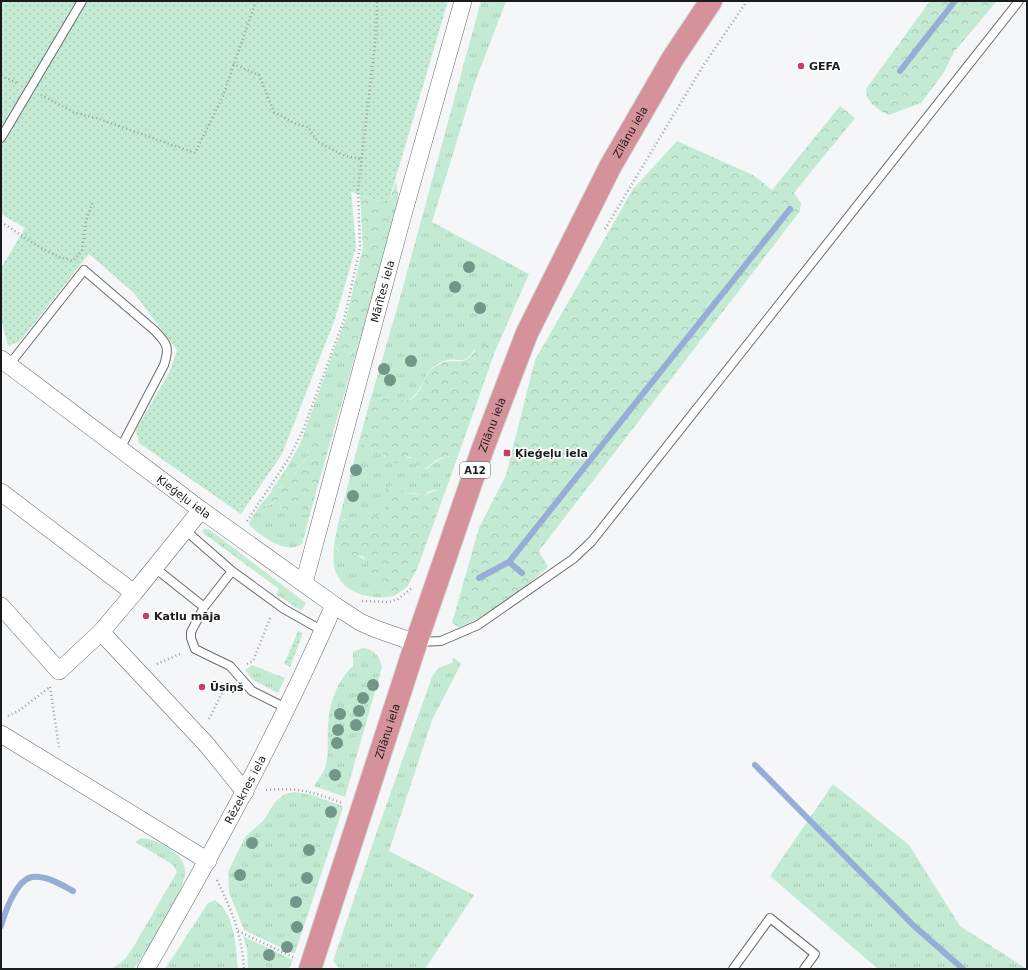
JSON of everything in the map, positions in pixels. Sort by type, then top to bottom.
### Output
[{"type":"highway","name":"Zīlānu iela","points":[[313,968],[416,642],[483,448],[528,333],[610,168],[673,58],[711,1]]},
{"type":"street","name":"Mārītes iela","points":[[304,583],[404,211],[463,1]]},
{"type":"street","name":"Ķieģeļu iela","points":[[5,362],[201,510],[334,605],[365,624],[416,642]]},
{"type":"street","points":[[1,492],[134,593]]},
{"type":"street","points":[[1,606],[59,671],[101,632],[201,510]]},
{"type":"street","name":"Rēzeknes iela","points":[[146,969],[208,861],[245,792],[323,631],[334,605]]},
{"type":"street","points":[[101,632],[207,745],[245,792]]},
{"type":"street","points":[[1,734],[208,861]]},
{"type":"lane","points":[[1,138],[82,1]]},
{"type":"lane","points":[[416,642],[440,641],[478,625],[573,559],[592,541],[1019,1]]},
{"type":"lane","points":[[5,362],[84,270],[154,330],[163,339],[168,347],[168,354],[164,365],[120,449]]},
{"type":"lane","points":[[185,530],[232,571],[284,609],[323,631]]},
{"type":"lane","points":[[155,568],[204,607]]},
{"type":"lane","points":[[232,571],[204,607],[191,632],[191,638],[195,649],[230,666],[252,691],[286,708]]},
{"type":"lane","points":[[733,969],[770,918],[815,954],[804,969]]},
{"type":"path","points":[[1,76],[31,89],[73,112],[96,118],[195,154],[223,96],[256,1]]},
{"type":"path","points":[[238,537],[252,513],[289,458],[304,428],[344,320],[360,248],[358,190],[376,35],[377,1]]},
{"type":"path","points":[[602,234],[703,66],[747,1]]},
{"type":"path","points":[[233,64],[259,75],[274,112],[296,124],[308,127],[318,142],[345,156],[361,159]]},
{"type":"path","points":[[1,222],[26,240],[56,257],[73,261],[82,251],[86,221],[93,201]]},
{"type":"path","points":[[334,605],[366,600],[378,603],[389,602],[406,594],[412,587]]},
{"type":"path","points":[[140,674],[167,658],[195,649]]},
{"type":"path","points":[[7,717],[20,710],[50,686],[59,671]]},
{"type":"path","points":[[50,686],[63,772]]},
{"type":"path","points":[[245,792],[288,788],[318,793],[339,802]]},
{"type":"path","points":[[208,861],[235,918],[243,948],[244,969]]},
{"type":"path","points":[[238,931],[313,968]]},
{"type":"green space","points":[[1,1],[448,1],[388,204],[351,192],[356,247],[335,319],[282,454],[241,514],[139,443],[136,430],[170,371],[177,350],[134,293],[89,254],[19,342],[8,346],[1,319],[1,268],[25,228],[1,214]]},
{"type":"green space","points":[[481,1],[506,1],[474,85],[432,222],[529,274],[494,354],[492,348],[474,350],[464,360],[449,360],[436,365],[427,375],[417,393],[412,398],[404,402],[387,397],[370,401],[398,305]]},
{"type":"green space","points":[[930,1],[997,1],[954,52],[943,74],[921,103],[889,115],[882,112],[872,104],[867,97],[866,89]]},
{"type":"green space","points":[[840,106],[855,118],[794,193],[801,203],[800,211],[539,551],[548,567],[529,584],[482,617],[459,627],[452,623],[479,528],[506,475],[535,360],[633,189],[677,141],[753,175],[772,190]]},
{"type":"green space","points":[[396,182],[399,200],[358,346],[344,360],[336,359],[333,353],[346,319],[363,247],[360,195],[388,204]]},
{"type":"green space","points":[[488,344],[492,348],[494,354],[458,456],[441,458],[422,470],[418,467],[415,458],[407,457],[400,464],[393,462],[386,458],[381,450],[374,450],[364,446],[359,441],[370,401],[384,396],[409,400],[416,395],[427,375],[438,364],[448,361],[463,361],[470,357],[477,348]]},
{"type":"green space","points":[[358,346],[327,454],[326,447],[310,447],[305,460],[296,472],[295,479],[270,492],[286,469],[300,444],[333,353],[336,359],[349,356]]},
{"type":"green space","points":[[359,441],[364,446],[374,450],[381,450],[385,458],[415,458],[418,467],[427,469],[441,459],[458,456],[444,495],[439,490],[433,490],[423,495],[414,493],[404,494],[399,486],[380,502],[385,506],[387,512],[360,523],[344,519],[338,524]]},
{"type":"green space","points":[[316,443],[322,443],[326,447],[327,454],[313,503],[306,515],[290,516],[283,510],[277,499],[265,508],[262,507],[262,503],[275,488],[281,487],[286,482],[294,479],[296,472],[305,460],[310,447]]},
{"type":"green space","points":[[393,485],[399,486],[405,494],[424,495],[439,490],[444,495],[417,569],[407,587],[394,596],[377,588],[368,579],[368,566],[362,556],[354,556],[349,558],[343,556],[334,544],[338,524],[344,520],[349,519],[360,523],[363,517],[378,516],[386,512],[385,506],[378,498],[387,488]]},
{"type":"green space","points":[[277,499],[283,510],[306,515],[313,503],[302,544],[295,547],[282,546],[261,535],[250,526],[249,522],[262,503],[263,507],[272,504]]},
{"type":"green space","points":[[204,529],[210,530],[306,603],[303,608],[300,610],[276,594],[279,589],[202,532]]},
{"type":"green space","points":[[334,544],[339,552],[358,556],[366,561],[369,571],[369,579],[377,588],[394,596],[366,596],[349,589],[342,583],[334,566]]},
{"type":"green space","points":[[298,631],[303,633],[290,667],[284,664]]},
{"type":"green space","points":[[362,648],[373,651],[380,660],[382,667],[345,797],[314,786],[326,765],[329,718],[334,694],[342,679],[353,666],[353,652]]},
{"type":"green space","points":[[453,657],[461,664],[432,720],[389,851],[474,895],[425,969],[340,969],[333,961],[376,834],[432,677],[438,668],[452,663]]},
{"type":"green space","points":[[252,665],[285,678],[278,693],[253,680],[245,670]]},
{"type":"green space","points":[[833,784],[909,845],[960,926],[1027,969],[878,969],[770,876]]},
{"type":"green space","points":[[294,792],[312,795],[342,806],[343,808],[295,953],[292,953],[244,930],[229,892],[228,872],[245,837],[264,820],[275,802],[285,794]]},
{"type":"green space","points":[[141,838],[159,843],[169,848],[177,855],[184,866],[184,879],[180,891],[165,920],[134,969],[113,968],[125,959],[134,946],[177,872],[172,864],[135,842]]},
{"type":"green space","points":[[215,900],[222,906],[231,922],[238,969],[165,969],[208,903]]},
{"type":"green space","points":[[243,936],[293,960],[289,969],[248,969],[247,949]]},
{"type":"waterway","points":[[900,71],[955,1]]},
{"type":"waterway","points":[[522,573],[509,562],[790,209]]},
{"type":"waterway","points":[[479,578],[509,562]]},
{"type":"waterway","points":[[755,765],[913,925],[963,969]]},
{"type":"waterway","points":[[1,926],[12,897],[26,879],[32,877],[43,878],[54,881],[73,891]]},
{"type":"place","name":"GEFA","points":[[801,66]]},
{"type":"place","name":"Ķieģeļu iela","points":[[507,453]]},
{"type":"place","name":"Katlu māja","points":[[146,616]]},
{"type":"place","name":"Ūsiņš","points":[[202,687]]}]
